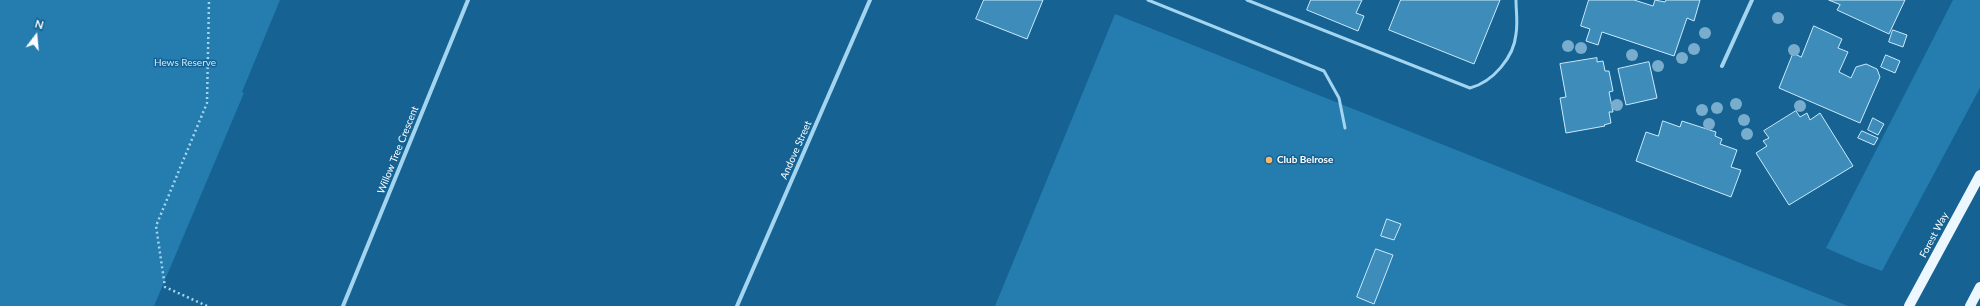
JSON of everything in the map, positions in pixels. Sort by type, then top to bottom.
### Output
[{"type":"main road","name":"Forest Way","points":[[1909,306],[1980,174]]},
{"type":"main road","points":[[1970,306],[1980,287]]},
{"type":"street","name":"Willow Tree Crescent","points":[[343,306],[468,0]]},
{"type":"street","name":"Andove Street","points":[[737,306],[870,0]]},
{"type":"street","points":[[1722,66],[1752,0]]},
{"type":"lane","points":[[1148,0],[1324,71],[1339,98],[1345,128]]},
{"type":"lane","points":[[1247,0],[1470,88],[1492,76],[1511,53],[1517,33],[1516,0]]},
{"type":"path","points":[[207,306],[165,287],[156,226],[207,103],[210,0]]},
{"type":"green space","name":"Hews Reserve","points":[[0,0],[280,0],[242,92],[244,93],[154,306],[0,306]]},
{"type":"green space","points":[[1953,0],[1980,0],[1980,88],[1882,271],[1826,248]]},
{"type":"green space","name":"Club Belrose","points":[[1115,14],[1848,306],[995,306]]},
{"type":"building","points":[[984,0],[1043,0],[1027,39],[976,19]]},
{"type":"building","points":[[1311,0],[1362,0],[1356,13],[1364,16],[1358,31],[1307,10]]},
{"type":"building","points":[[1401,0],[1500,0],[1474,64],[1389,30]]},
{"type":"building","points":[[1589,0],[1634,0],[1653,6],[1655,0],[1665,2],[1666,0],[1700,0],[1694,21],[1687,18],[1674,56],[1602,32],[1598,45],[1586,41],[1590,29],[1581,26]]},
{"type":"building","points":[[1829,0],[1905,0],[1889,34],[1837,10],[1840,5]]},
{"type":"building","points":[[1814,26],[1842,39],[1838,48],[1848,52],[1839,72],[1851,78],[1856,67],[1866,64],[1877,69],[1880,77],[1860,123],[1779,88],[1793,53],[1801,57]]},
{"type":"building","points":[[1893,30],[1907,35],[1903,47],[1889,42]]},
{"type":"building","points":[[1886,55],[1900,61],[1895,73],[1881,67]]},
{"type":"building","points":[[1597,58],[1597,62],[1603,61],[1605,71],[1609,71],[1613,91],[1609,92],[1613,112],[1609,112],[1611,123],[1604,125],[1605,126],[1566,133],[1560,98],[1566,97],[1560,64]]},
{"type":"building","points":[[1649,62],[1657,98],[1626,105],[1618,69]]},
{"type":"building","points":[[1796,111],[1800,117],[1807,113],[1810,120],[1820,113],[1853,166],[1789,205],[1756,153],[1767,146],[1763,141],[1769,138],[1764,131]]},
{"type":"building","points":[[1873,118],[1884,124],[1878,135],[1868,130]]},
{"type":"building","points":[[1663,121],[1680,127],[1682,121],[1716,132],[1715,136],[1722,139],[1720,144],[1737,150],[1731,167],[1741,170],[1731,197],[1636,161],[1646,132],[1658,136]]},
{"type":"building","points":[[1862,131],[1878,138],[1874,145],[1858,138]]},
{"type":"building","points":[[1387,219],[1401,224],[1394,240],[1381,236]]},
{"type":"building","points":[[1376,249],[1393,255],[1374,304],[1357,297]]},
{"type":"place","name":"Club Belrose","points":[[1269,160]]}]
